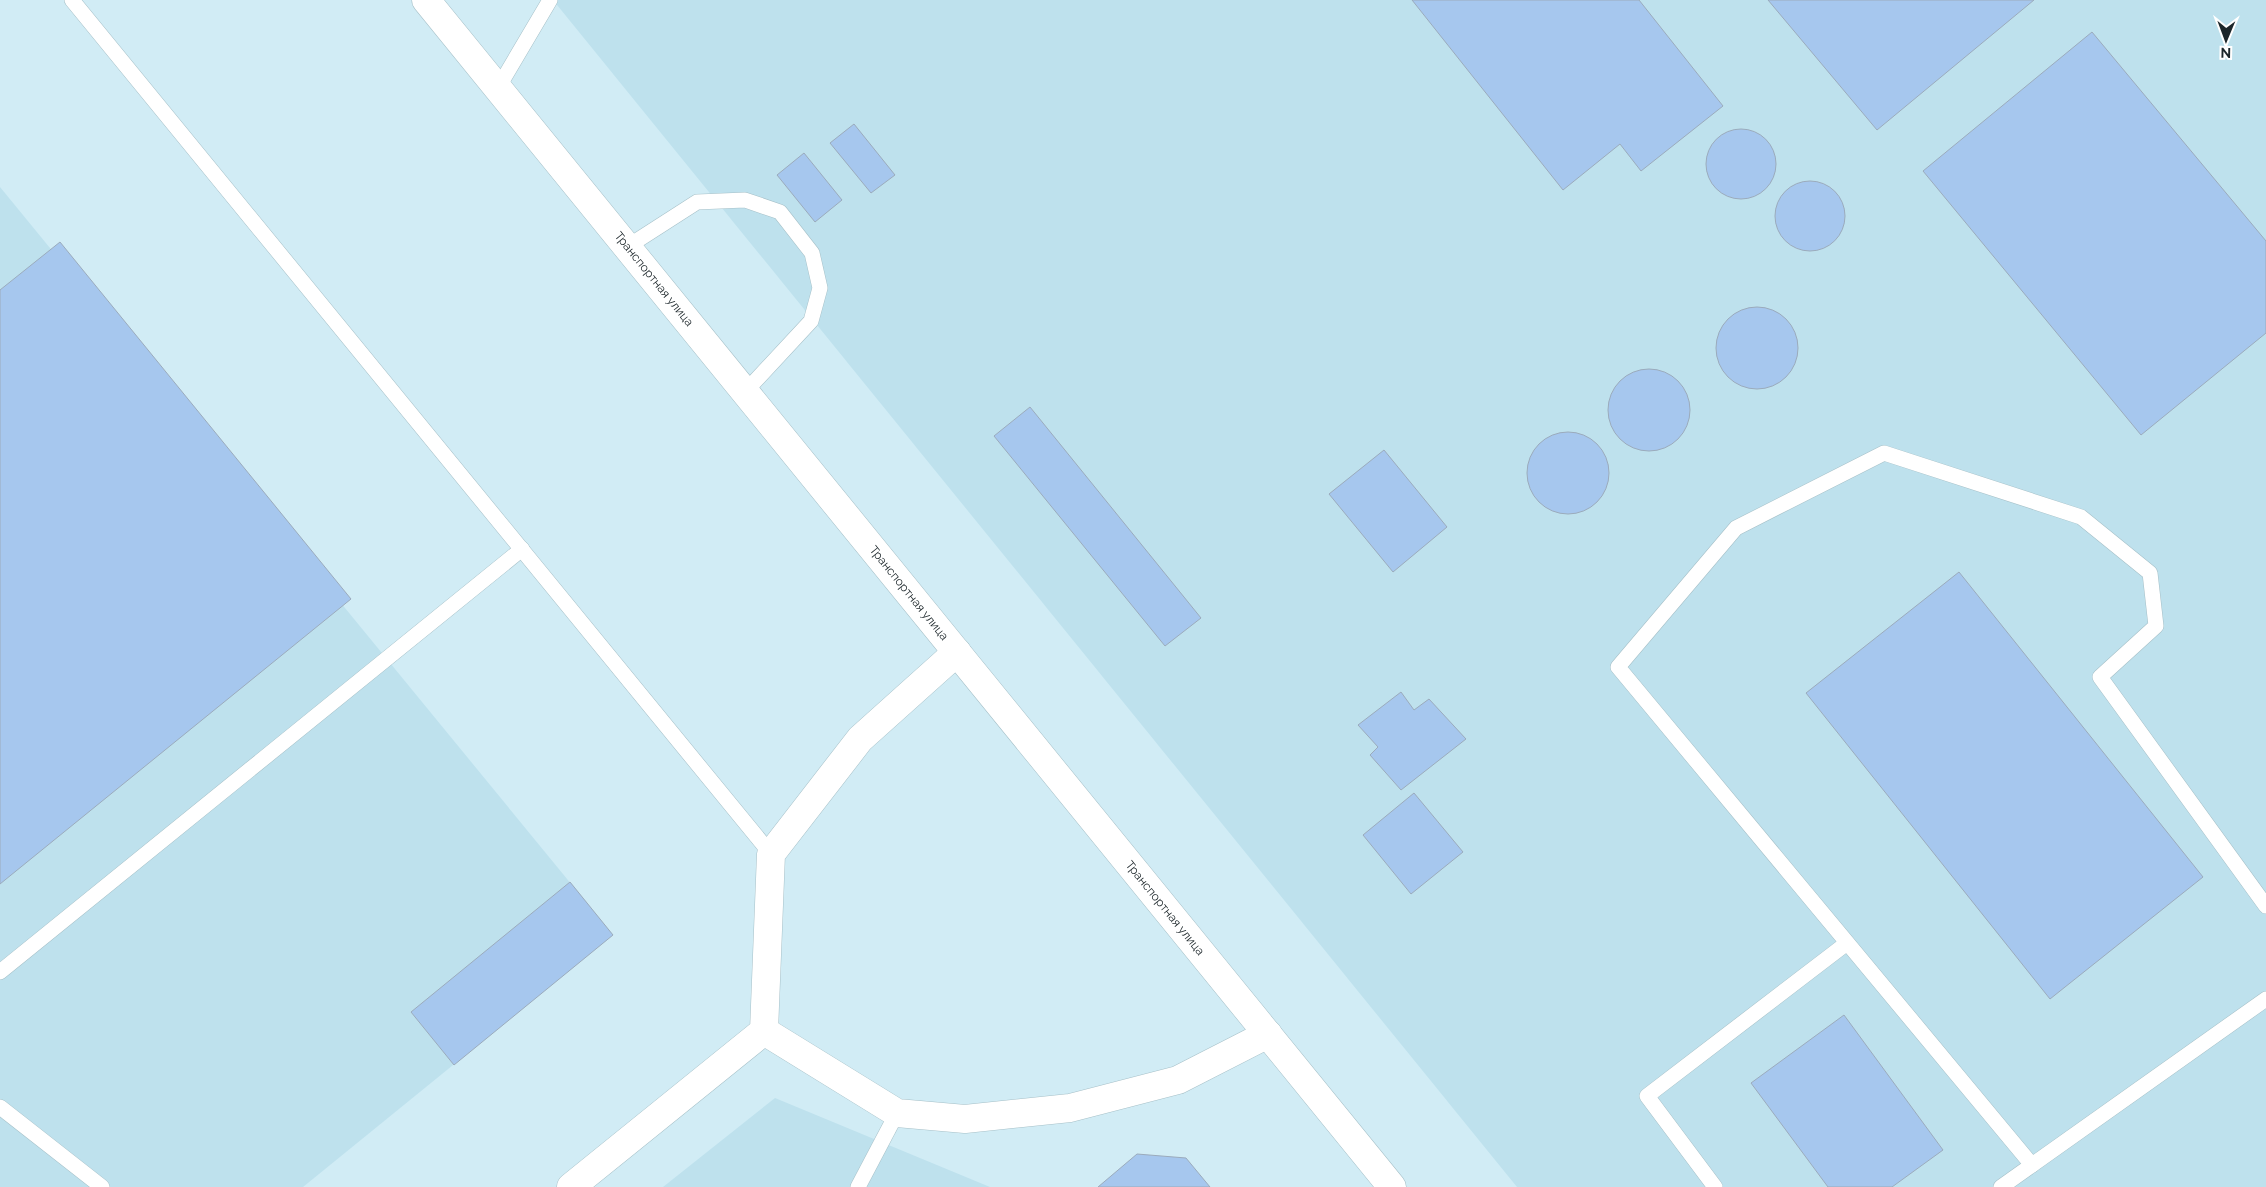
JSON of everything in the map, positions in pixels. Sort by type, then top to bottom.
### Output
[{"type":"main road","name":"Транспортная улица","points":[[426,0],[1392,1187]]},
{"type":"main road","points":[[571,1187],[764,1031],[771,854],[860,739],[957,652]]},
{"type":"main road","points":[[764,1031],[897,1113],[965,1119],[1070,1108],[1178,1080],[1268,1034]]},
{"type":"lane","points":[[72,0],[771,854]]},
{"type":"lane","points":[[498,88],[550,0]]},
{"type":"lane","points":[[627,247],[697,202],[745,200],[780,212],[812,253],[820,288],[811,321],[745,392]]},
{"type":"lane","points":[[2032,1165],[1618,667],[1736,528],[1884,453],[2081,517],[2150,573],[2156,626],[2100,677],[2266,906]]},
{"type":"lane","points":[[0,972],[522,549]]},
{"type":"lane","points":[[1715,1187],[1647,1096],[1848,943]]},
{"type":"lane","points":[[2001,1187],[2266,999]]},
{"type":"lane","points":[[0,1107],[102,1187]]},
{"type":"lane","points":[[858,1187],[897,1113]]},
{"type":"shaded area","points":[[553,0],[2266,0],[2266,1187],[1517,1187]]},
{"type":"shaded area","points":[[0,187],[613,935],[303,1187],[0,1187]]},
{"type":"shaded area","points":[[775,1098],[990,1187],[663,1187]]},
{"type":"building","points":[[1412,0],[1639,0],[1723,106],[1641,171],[1620,144],[1563,190]]},
{"type":"building","points":[[1768,0],[2034,0],[1877,130]]},
{"type":"building","points":[[2092,32],[2266,241],[2266,333],[2141,435],[1923,171]]},
{"type":"building","points":[[854,124],[895,175],[871,193],[830,143]]},
{"type":"building","points":[[1741,129],[1754,132],[1766,139],[1773,151],[1776,164],[1773,177],[1766,189],[1754,196],[1741,199],[1728,196],[1716,189],[1709,177],[1706,164],[1709,151],[1716,139],[1728,132]]},
{"type":"building","points":[[804,153],[842,200],[815,222],[777,175]]},
{"type":"building","points":[[1810,181],[1823,184],[1835,191],[1842,203],[1845,216],[1842,229],[1835,241],[1823,248],[1810,251],[1797,248],[1785,241],[1778,229],[1775,216],[1778,203],[1785,191],[1797,184]]},
{"type":"building","points":[[60,242],[351,599],[0,884],[0,290]]},
{"type":"building","points":[[1757,307],[1773,310],[1786,319],[1795,332],[1798,348],[1795,364],[1786,377],[1773,386],[1757,389],[1741,386],[1728,377],[1719,364],[1716,348],[1719,332],[1728,319],[1741,310]]},
{"type":"building","points":[[1649,369],[1665,372],[1678,381],[1687,394],[1690,410],[1687,426],[1678,439],[1665,448],[1649,451],[1633,448],[1620,439],[1611,426],[1608,410],[1611,394],[1620,381],[1633,372]]},
{"type":"building","points":[[1030,407],[1201,618],[1165,646],[994,436]]},
{"type":"building","points":[[1568,432],[1584,435],[1597,444],[1606,457],[1609,473],[1606,489],[1597,502],[1584,511],[1568,514],[1552,511],[1539,502],[1530,489],[1527,473],[1530,457],[1539,444],[1552,435]]},
{"type":"building","points":[[1384,450],[1447,527],[1393,572],[1329,494]]},
{"type":"building","points":[[1959,572],[2203,877],[2050,999],[1806,693]]},
{"type":"building","points":[[1401,692],[1414,710],[1429,699],[1466,739],[1401,790],[1370,755],[1378,747],[1358,725]]},
{"type":"building","points":[[1414,793],[1463,852],[1411,894],[1363,835]]},
{"type":"building","points":[[570,882],[613,935],[454,1065],[411,1012]]},
{"type":"building","points":[[1844,1015],[1943,1150],[1892,1187],[1828,1187],[1751,1083]]},
{"type":"building","points":[[1137,1154],[1186,1158],[1210,1187],[1098,1187]]}]
